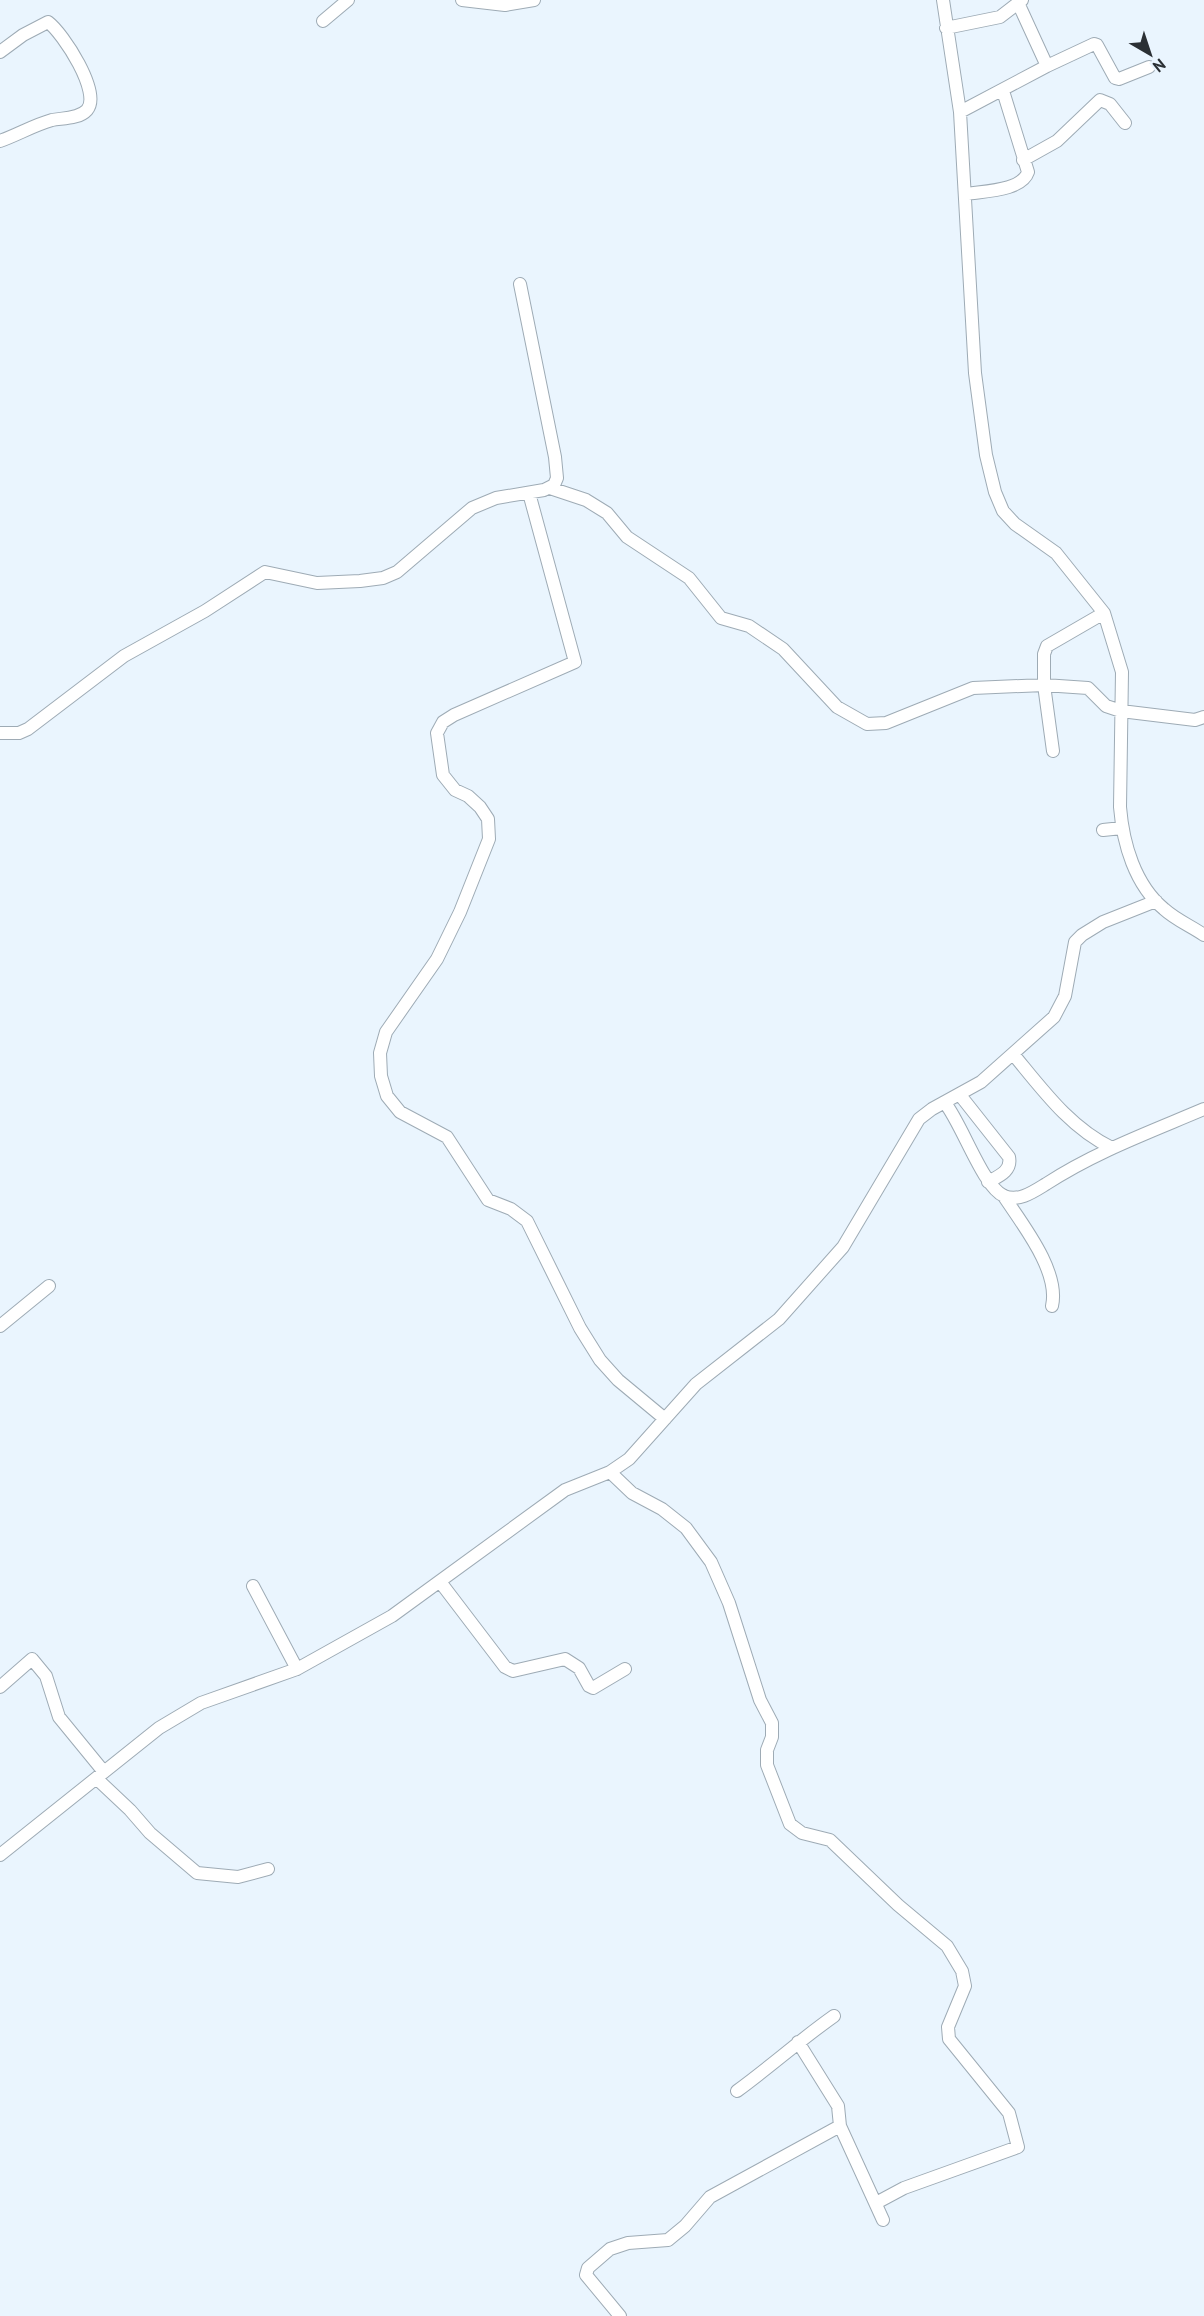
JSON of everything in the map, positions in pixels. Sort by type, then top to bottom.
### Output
[{"type":"street","points":[[323,21],[348,0]]},
{"type":"street","points":[[462,0],[505,4],[534,0]]},
{"type":"street","points":[[944,0],[946,28],[960,112],[966,194],[967,266],[975,373],[986,455],[995,492],[1003,511],[1015,524],[1056,553],[1104,613],[1122,672],[1120,711],[1122,828],[1131,860],[1144,887],[1155,901],[1176,918],[1204,935]]},
{"type":"street","points":[[946,28],[993,19],[1020,2],[1047,66]]},
{"type":"street","points":[[0,52],[48,22],[57,28],[81,67],[90,101],[87,110],[80,115],[51,120],[0,141]]},
{"type":"street","points":[[960,112],[1094,44],[1097,45],[1114,78],[1119,79],[1149,67]]},
{"type":"street","points":[[966,194],[1019,183],[1028,172],[1003,91]]},
{"type":"street","points":[[1023,160],[1057,141],[1100,100],[1110,104],[1125,123]]},
{"type":"street","points":[[520,284],[555,457],[556,481],[550,488]]},
{"type":"street","points":[[0,733],[19,733],[28,729],[124,656],[205,611],[265,572],[317,583],[382,578],[397,572],[472,508],[496,498],[550,488],[586,500],[607,513],[627,537],[689,578],[721,618],[749,626],[783,649],[837,707],[867,724],[886,723],[973,688],[1044,685],[1088,688],[1106,706],[1120,711],[1195,720],[1204,717]]},
{"type":"street","points":[[528,493],[575,662],[454,715],[443,722],[437,733],[443,775],[448,784],[480,807],[488,819],[489,839],[460,912],[437,959],[386,1032],[380,1053],[381,1076],[387,1096],[400,1112],[447,1137],[488,1200],[511,1209],[527,1221],[580,1328],[600,1359],[618,1380],[665,1419]]},
{"type":"street","points":[[1053,751],[1044,685],[1044,654],[1047,646],[1104,613]]},
{"type":"street","points":[[1103,830],[1122,828]]},
{"type":"street","points":[[0,1855],[159,1728],[201,1703],[297,1669],[392,1616],[441,1583],[565,1490],[610,1472],[629,1459],[696,1384],[778,1319],[843,1247],[914,1125],[926,1113],[981,1082],[1054,1017],[1065,996],[1075,942],[1097,925],[1155,901]]},
{"type":"street","points":[[1013,1054],[1058,1107],[1094,1140],[1112,1148]]},
{"type":"street","points":[[960,1095],[1009,1157],[1010,1164],[1007,1170],[988,1182]]},
{"type":"street","points":[[945,1103],[954,1114],[988,1182],[1003,1196],[1030,1237],[1051,1276],[1055,1294],[1052,1306]]},
{"type":"street","points":[[1003,1196],[1028,1196],[1080,1162],[1204,1109]]},
{"type":"street","points":[[0,1326],[49,1286]]},
{"type":"street","points":[[610,1472],[632,1493],[662,1509],[686,1528],[711,1562],[729,1603],[760,1700],[772,1723],[767,1765],[789,1824],[802,1833],[830,1840],[898,1905],[946,1946],[962,1971],[965,1986],[948,2027],[949,2039],[1009,2113],[1018,2147],[904,2188],[876,2203]]},
{"type":"street","points":[[441,1583],[505,1667],[513,1671],[565,1659],[573,1662],[589,1686],[593,1688],[625,1669]]},
{"type":"street","points":[[253,1586],[297,1669]]},
{"type":"street","points":[[0,1687],[32,1659],[46,1676],[59,1717],[101,1775],[150,1833],[197,1873],[238,1877],[268,1869]]},
{"type":"street","points":[[736,2091],[834,2016]]},
{"type":"street","points":[[798,2042],[838,2106],[840,2126],[883,2220]]},
{"type":"street","points":[[620,2316],[586,2275],[588,2268],[598,2258],[610,2249],[628,2243],[668,2240],[685,2226],[710,2197],[840,2126]]}]
